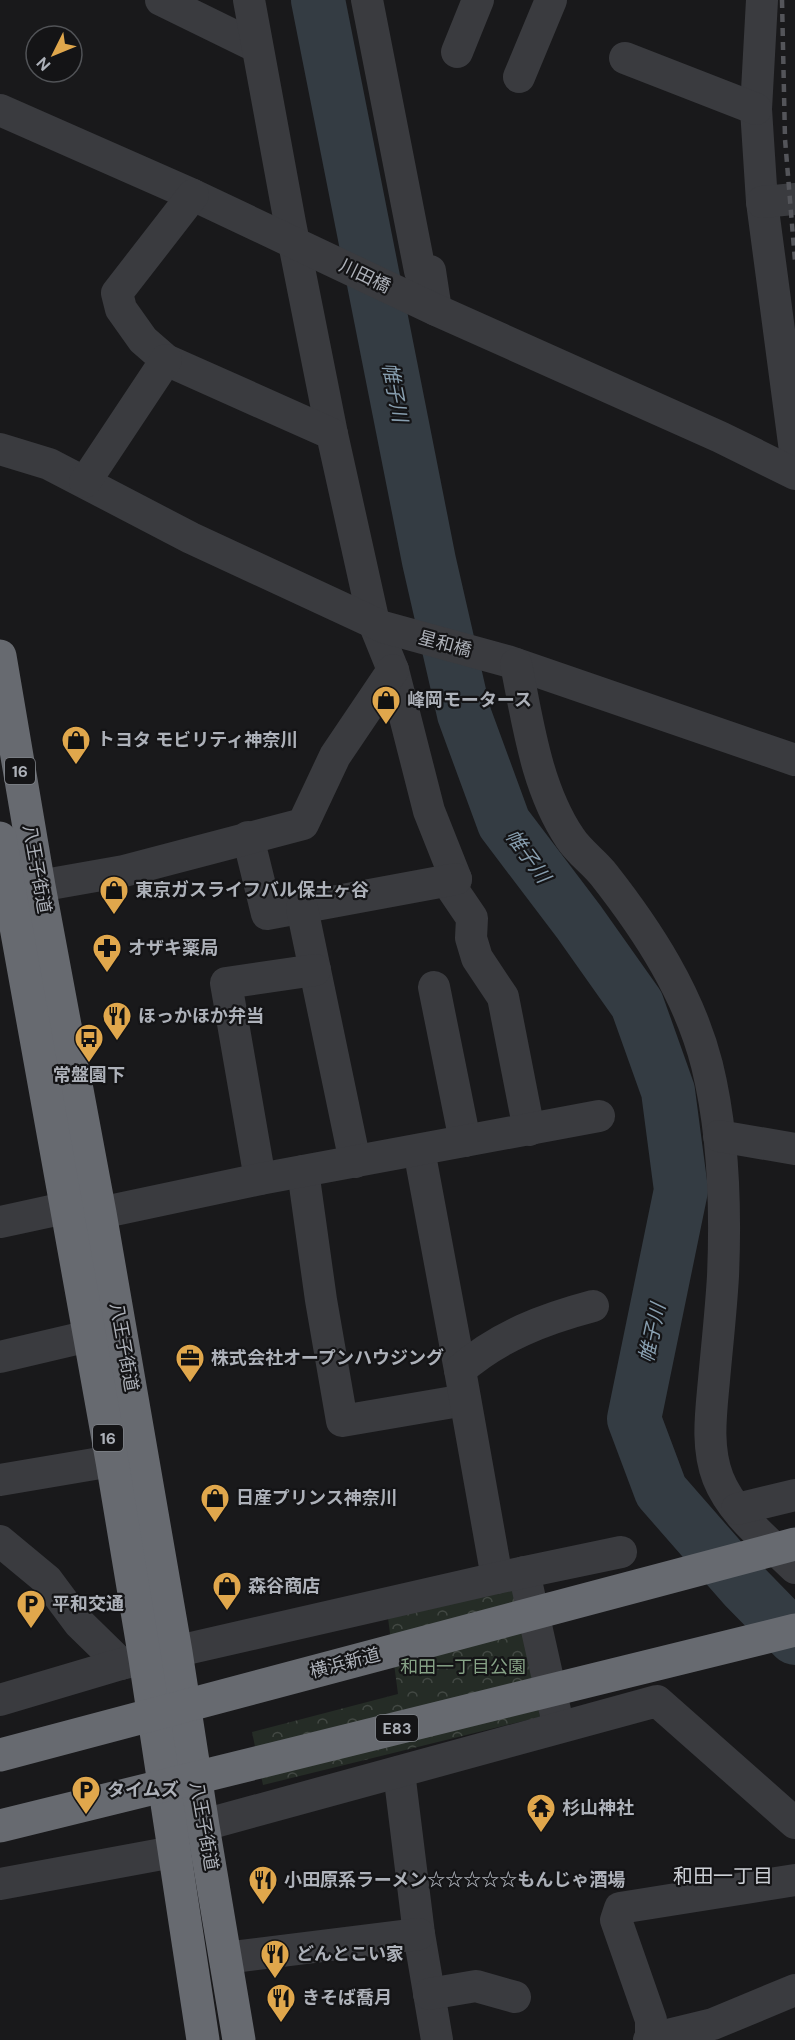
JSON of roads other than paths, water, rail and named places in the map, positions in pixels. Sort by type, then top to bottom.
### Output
[{"type":"highway","name":"八王子街道","points":[[0,656],[176,1652],[239,2040]]},
{"type":"highway","name":"八王子街道","points":[[2,856],[112,1461],[133,1662],[172,1843],[203,2040]]},
{"type":"highway","name":"横浜新道","points":[[0,1755],[795,1544]]},
{"type":"highway","name":"E83","points":[[0,1826],[795,1630]]},
{"type":"street","points":[[161,0],[256,47]]},
{"type":"street","points":[[249,0],[256,47],[332,434],[378,625],[393,670],[429,811],[456,879],[453,890],[471,918],[471,938],[477,957],[502,997],[529,1130]]},
{"type":"street","points":[[367,0],[420,272],[430,271],[436,310]]},
{"type":"street","points":[[458,52],[478,0]]},
{"type":"street","points":[[519,76],[551,0]]},
{"type":"street","points":[[762,0],[756,109],[762,202],[795,451]]},
{"type":"street","points":[[625,58],[756,109]]},
{"type":"street","name":"川田橋","points":[[0,110],[193,195],[436,310],[720,437],[795,474]]},
{"type":"street","points":[[193,195],[117,293],[121,309],[143,340],[166,360],[332,434]]},
{"type":"street","points":[[762,202],[795,199]]},
{"type":"street","points":[[85,482],[166,360]]},
{"type":"street","name":"星和橋","points":[[0,449],[49,464],[191,538],[378,625],[512,663],[795,759]]},
{"type":"street","points":[[512,663],[549,799],[571,839],[601,871],[628,907],[668,970],[694,1024],[707,1065],[719,1136],[725,1202],[723,1277],[710,1420],[711,1452],[718,1479],[737,1509],[795,1568]]},
{"type":"street","points":[[2,856],[39,886],[124,871],[303,824],[335,756],[393,670]]},
{"type":"street","points":[[249,837],[267,914],[456,879]]},
{"type":"street","points":[[302,908],[355,1162]]},
{"type":"street","points":[[260,1179],[226,983],[315,970]]},
{"type":"street","points":[[434,987],[465,1142]]},
{"type":"street","points":[[100,1213],[260,1179],[599,1116]]},
{"type":"street","points":[[719,1136],[795,1149]]},
{"type":"street","points":[[418,1150],[465,1400],[510,1575],[559,1728]]},
{"type":"street","points":[[303,1171],[321,1300],[342,1421],[465,1400]]},
{"type":"street","points":[[0,1221],[65,1208]]},
{"type":"street","points":[[460,1370],[507,1336],[535,1324],[593,1306]]},
{"type":"street","points":[[0,1357],[89,1336]]},
{"type":"street","points":[[0,1480],[112,1461]]},
{"type":"street","points":[[737,1509],[795,1495]]},
{"type":"street","points":[[0,1540],[47,1580],[79,1623],[133,1662]]},
{"type":"street","points":[[0,1700],[133,1662],[510,1575],[621,1552]]},
{"type":"street","points":[[0,1884],[205,1836],[399,1772],[657,1701],[795,1823]]},
{"type":"street","points":[[399,1772],[419,1934],[437,2040]]},
{"type":"street","points":[[792,1887],[620,1908],[616,1920],[651,2020],[650,2039],[713,2024],[795,1990]]},
{"type":"street","points":[[225,1958],[419,1934]]},
{"type":"street","points":[[429,1994],[476,1986],[515,1997]]},
{"type":"waterway","name":"帷子川","points":[[318,0],[429,561],[464,714],[504,823],[579,922],[637,1004],[668,1091],[681,1190],[634,1419],[661,1491],[744,1586],[795,1638]]},
{"type":"railway","points":[[782,0],[785,139],[795,261]]},
{"type":"place","name":"峰岡モータース","points":[[386,726]]},
{"type":"place","name":"トヨタ モビリティ神奈川","points":[[76,766]]},
{"type":"place","name":"東京ガスライフバル保土ヶ谷","points":[[114,916]]},
{"type":"place","name":"オザキ薬局","points":[[107,974]]},
{"type":"place","name":"ほっかほか弁当","points":[[117,1042]]},
{"type":"place","name":"常盤園下","points":[[89,1064]]},
{"type":"place","name":"株式会社オープンハウジング","points":[[190,1384]]},
{"type":"place","name":"日産プリンス神奈川","points":[[215,1524]]},
{"type":"place","name":"森谷商店","points":[[227,1612]]},
{"type":"place","name":"平和交通","points":[[31,1630]]},
{"type":"place","name":"タイムズ","points":[[86,1816]]},
{"type":"place","name":"杉山神社","points":[[541,1834]]},
{"type":"place","name":"小田原系ラーメン☆☆☆☆☆もんじゃ酒場","points":[[263,1906]]},
{"type":"place","name":"どんとこい家","points":[[275,1980]]},
{"type":"place","name":"きそば喬月","points":[[281,2024]]},
{"type":"district","name":"和田一丁目","points":[[723,1876]]},
{"type":"park label","name":"和田一丁目公園","points":[[463,1667]]}]
